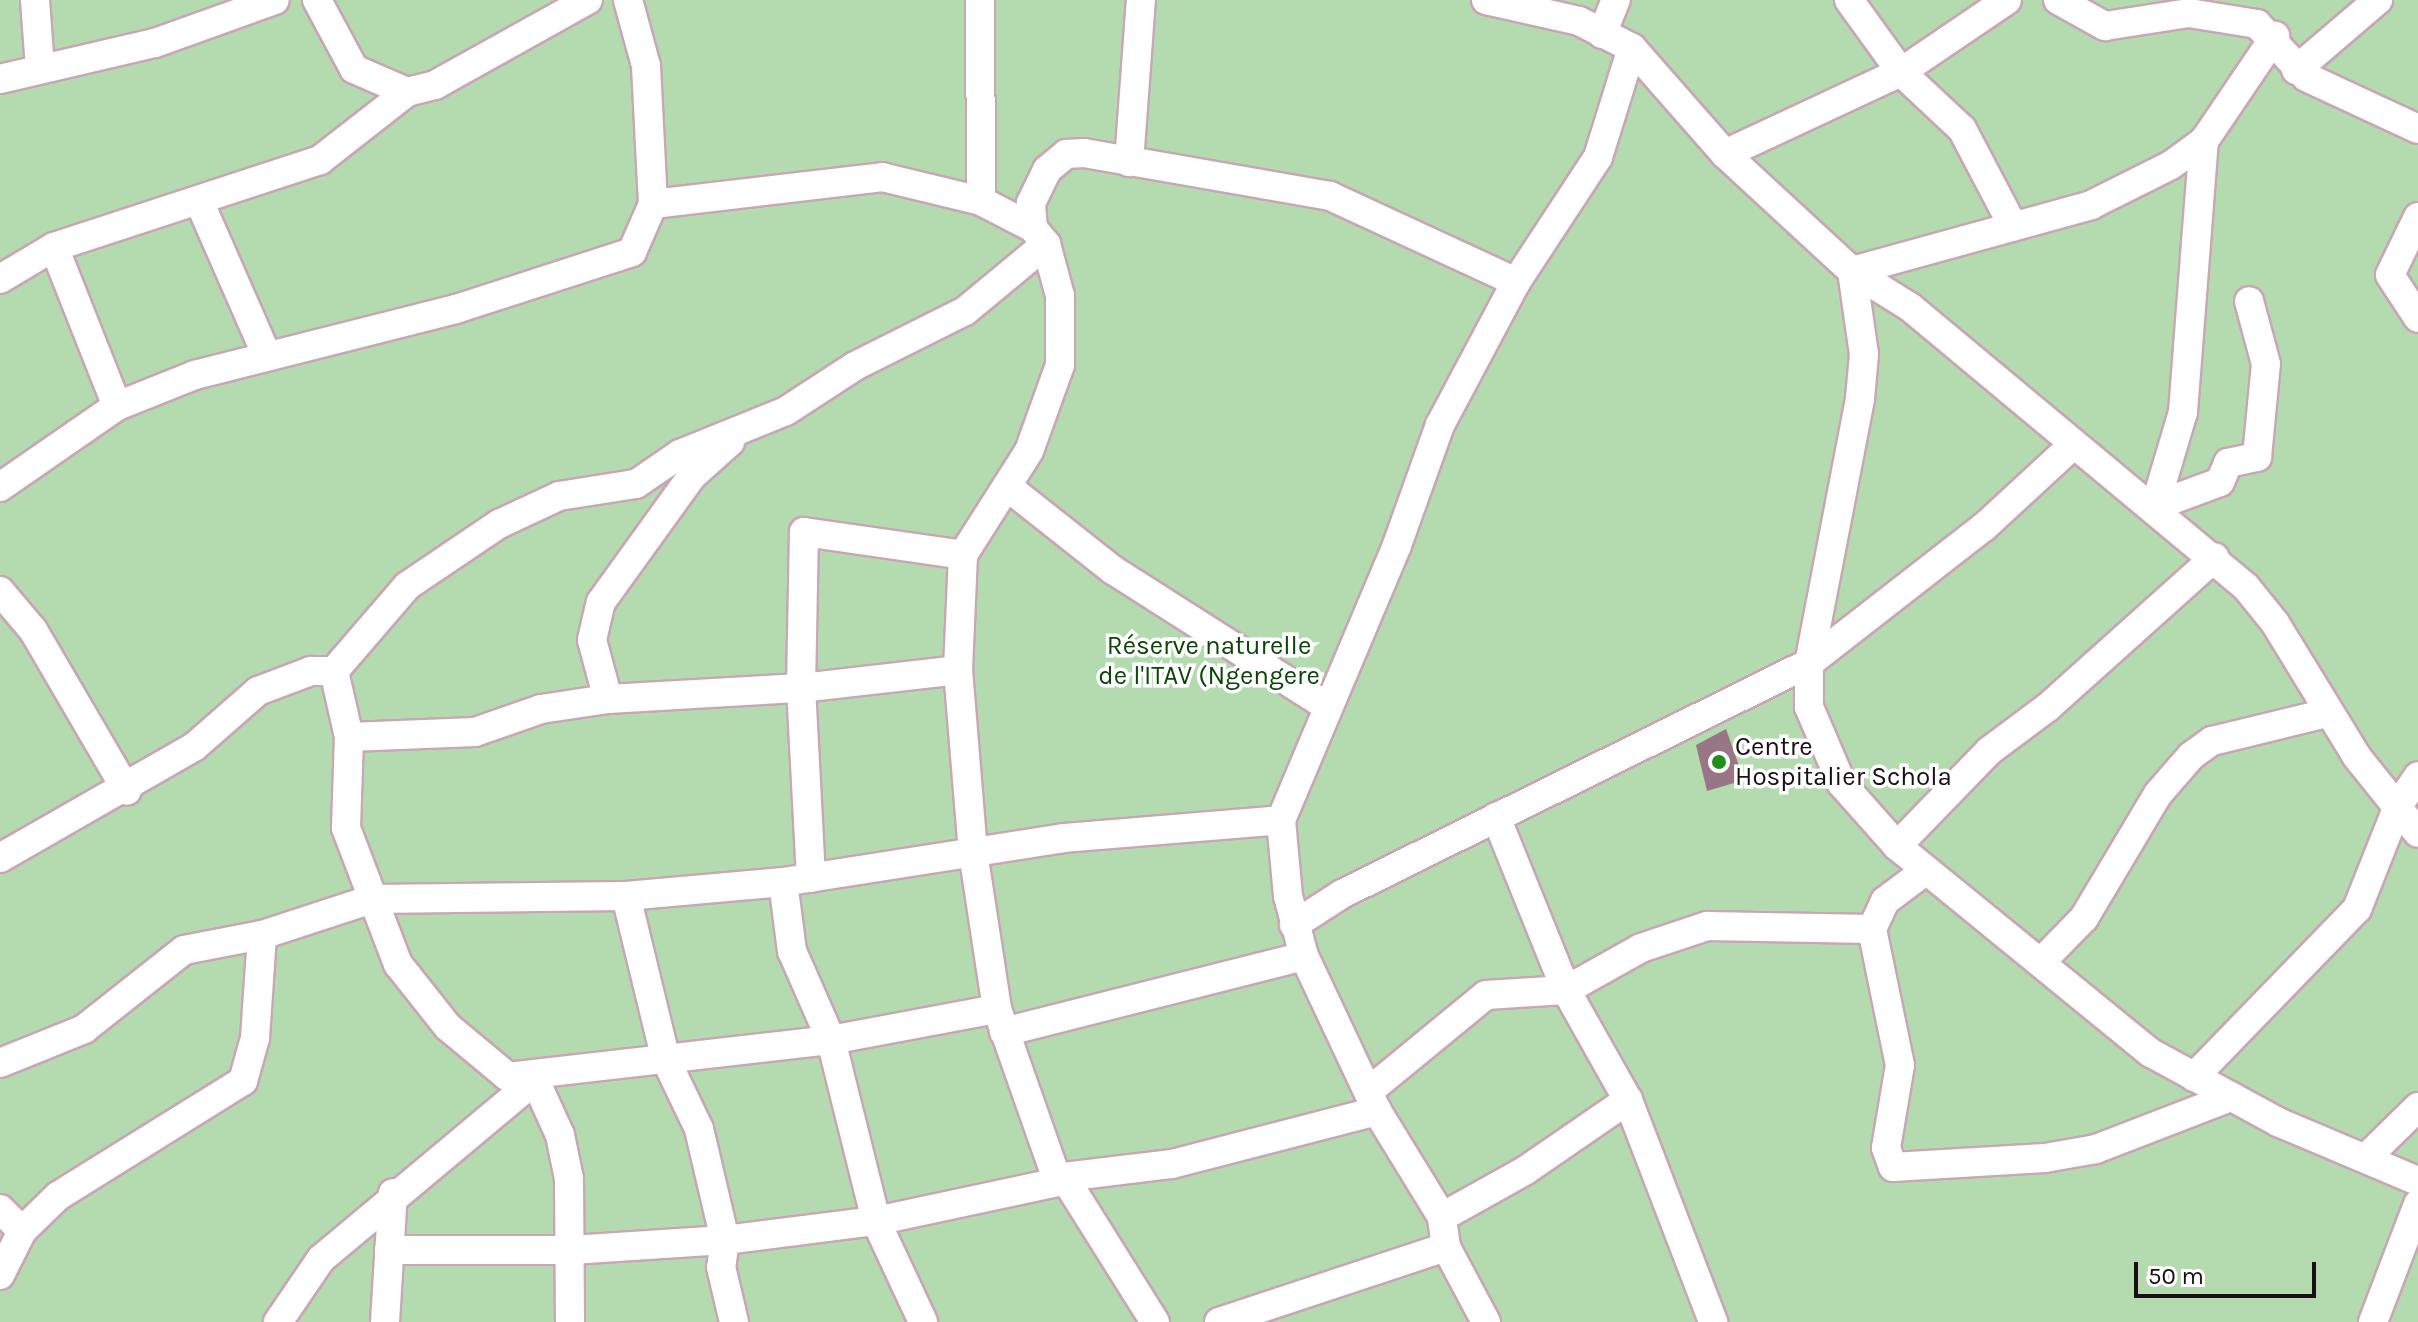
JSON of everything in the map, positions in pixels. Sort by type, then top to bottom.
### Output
[{"type":"street","points":[[35,0],[40,68]]},
{"type":"street","points":[[0,79],[155,43],[275,0]]},
{"type":"street","points":[[317,0],[354,69],[407,92]]},
{"type":"street","points":[[0,279],[54,247],[320,160],[407,92],[435,85],[588,0]]},
{"type":"street","points":[[0,487],[117,406],[195,375],[471,305],[632,252],[653,204],[646,66],[628,0]]},
{"type":"street","points":[[980,0],[981,201]]},
{"type":"street","points":[[1129,162],[1141,0]]},
{"type":"street","points":[[1486,0],[1579,21],[1632,48],[1725,154],[1852,271],[1910,307],[2073,445],[2155,506],[2215,557],[2275,623],[2327,713],[2418,833]]},
{"type":"street","points":[[1602,34],[1616,0]]},
{"type":"street","points":[[1849,0],[1901,72],[1962,129],[2013,226]]},
{"type":"street","points":[[1725,154],[1901,72],[2007,0]]},
{"type":"street","points":[[2058,0],[2105,26],[2189,13],[2248,21],[2275,36],[2296,70],[2418,129]]},
{"type":"street","points":[[2296,70],[2378,0]]},
{"type":"street","points":[[1852,271],[2091,205],[2204,141],[2275,36]]},
{"type":"street","points":[[1486,1322],[1446,1247],[1442,1217],[1373,1101],[1304,956],[1294,925],[1281,820],[1440,425],[1516,282],[1598,157],[1632,48]]},
{"type":"street","points":[[2155,506],[2183,412],[2204,141]]},
{"type":"street","points":[[1155,1322],[1061,1180],[1001,1020],[973,852],[958,670],[963,555],[1009,488],[1060,365],[1060,296],[1031,203],[1047,170],[1066,154],[1129,162],[1330,196],[1516,282]]},
{"type":"street","points":[[653,204],[882,177],[981,201],[1039,236]]},
{"type":"street","points":[[199,201],[267,356]]},
{"type":"street","points":[[2418,217],[2390,275],[2418,318]]},
{"type":"street","points":[[0,858],[127,791],[194,747],[258,691],[311,671],[334,671],[407,586],[499,524],[559,496],[636,484],[680,454],[736,436],[965,311],[1039,236]]},
{"type":"street","points":[[54,247],[117,406]]},
{"type":"street","points":[[1852,271],[1864,354],[1860,399],[1809,663],[1809,707],[1822,749],[1842,784],[1897,846],[1925,871],[2043,960],[2151,1053],[2278,1122],[2368,1156],[2418,1181]]},
{"type":"street","points":[[2155,506],[2220,482],[2228,463],[2257,457],[2266,364],[2249,301]]},
{"type":"street","points":[[608,699],[592,640],[601,602],[692,476],[736,436]]},
{"type":"street","points":[[1294,925],[1496,817],[1809,663],[1984,527],[2073,445]]},
{"type":"street","points":[[1009,488],[1113,570],[1328,707]]},
{"type":"street","points":[[811,878],[801,688],[804,532],[963,555]]},
{"type":"street","points":[[1897,846],[1989,751],[2048,707],[2215,557]]},
{"type":"street","points":[[0,591],[33,630],[127,791]]},
{"type":"street","points":[[349,737],[475,732],[541,709],[608,699],[801,688],[958,670]]},
{"type":"street","points":[[334,671],[349,737],[346,828],[398,964],[448,1027],[521,1078],[560,1135],[571,1250],[570,1322]]},
{"type":"street","points":[[2043,960],[2084,918],[2158,794],[2191,756],[2212,741],[2327,713]]},
{"type":"street","points":[[2194,1077],[2357,909],[2398,806],[2418,776]]},
{"type":"street","points":[[1496,817],[1566,990],[1628,1100],[1713,1322]]},
{"type":"street","points":[[0,1063],[84,1029],[184,950],[262,935],[372,899],[626,896],[783,882],[973,852],[1176,826],[1281,820]]},
{"type":"street","points":[[1925,871],[1885,901],[1872,929],[1900,1065],[1886,1148],[1893,1167],[2029,1160],[2096,1149],[2231,1097]]},
{"type":"street","points":[[783,882],[792,951],[831,1040],[876,1221],[923,1322]]},
{"type":"street","points":[[626,896],[666,1060],[699,1129],[725,1240],[721,1267],[734,1322]]},
{"type":"street","points":[[389,1250],[571,1250],[725,1240],[876,1221],[1061,1180],[1172,1164],[1373,1101],[1486,995],[1566,990],[1682,930],[1755,925],[1872,929]]},
{"type":"street","points":[[0,1275],[22,1231],[58,1196],[117,1155],[243,1081],[255,1038],[262,935]]},
{"type":"street","points":[[278,1322],[321,1259],[521,1078],[1001,1020],[1304,956]]},
{"type":"street","points":[[1442,1217],[1526,1170],[1628,1100]]},
{"type":"street","points":[[2368,1156],[2418,1107]]},
{"type":"street","points":[[385,1322],[393,1193]]},
{"type":"street","points":[[2373,1322],[2418,1204]]},
{"type":"street","points":[[0,1209],[22,1231]]},
{"type":"street","points":[[1219,1322],[1446,1247]]},
{"type":"green space","name":"Réserve naturelle de l'ITAV (Ngengere","points":[[0,0],[2418,0],[2418,1322],[0,1322]]},
{"type":"building","name":"Centre Hospitalier Schola","points":[[1726,729],[1744,780],[1707,791],[1696,745]]},
{"type":"place","name":"Centre Hospitalier Schola","points":[[1719,762]]}]
